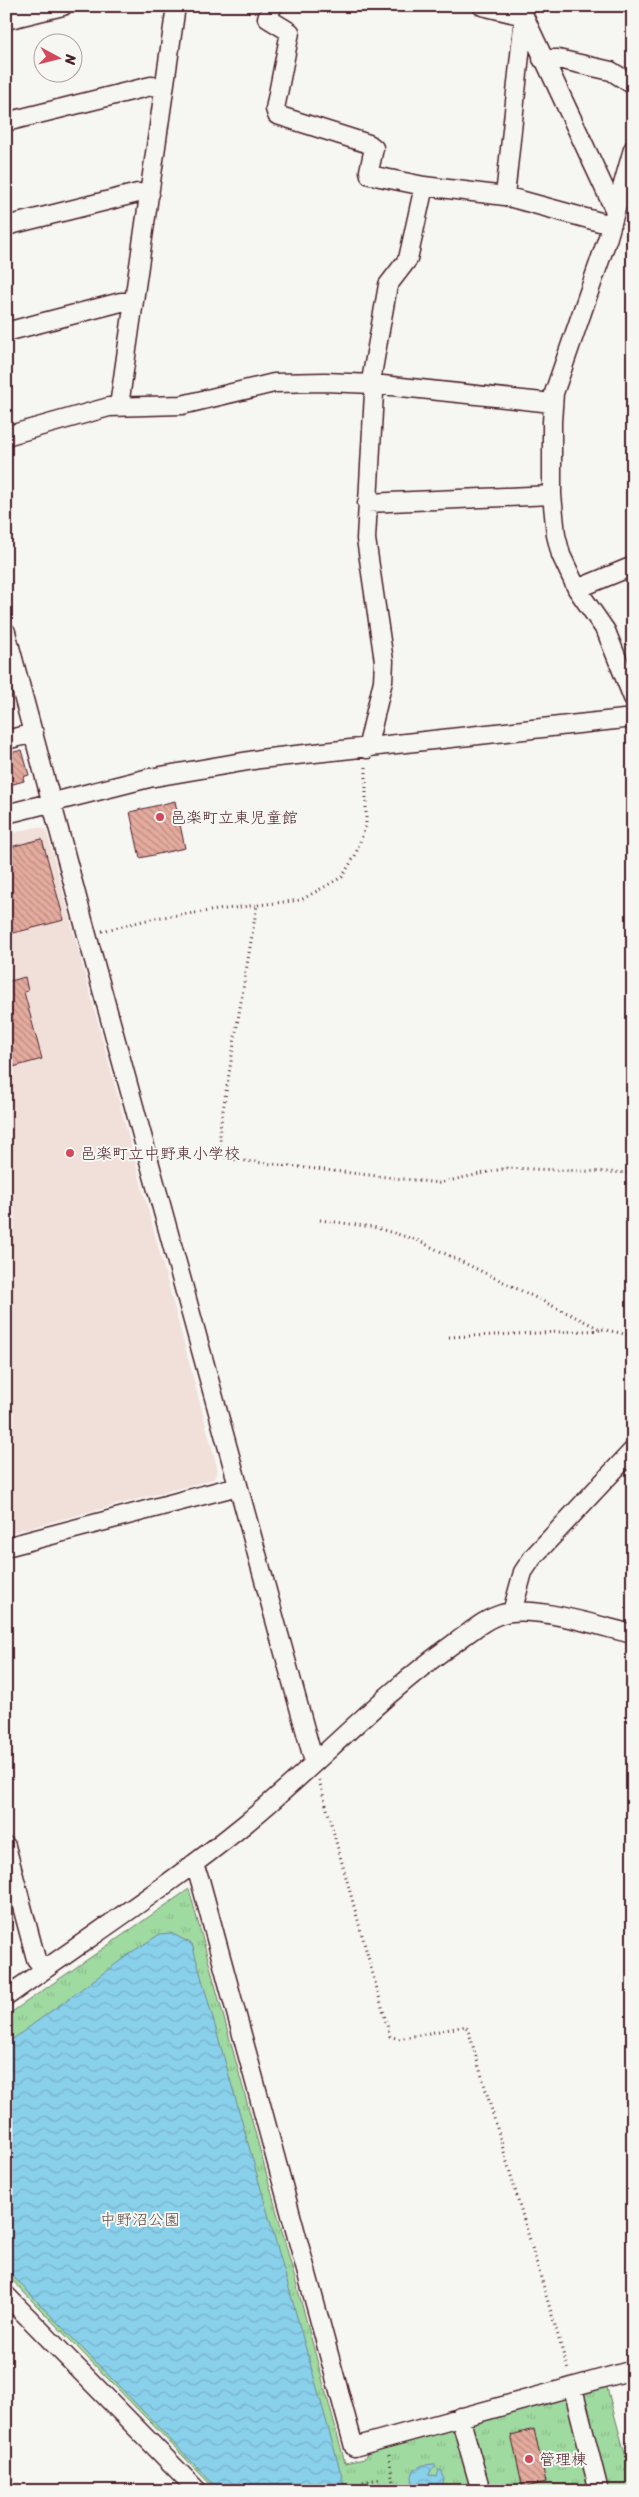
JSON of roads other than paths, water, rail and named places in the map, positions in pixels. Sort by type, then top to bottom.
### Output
[{"type":"street","points":[[6,20],[64,6]]},
{"type":"street","points":[[119,406],[176,6]]},
{"type":"street","points":[[274,6],[267,18],[290,32],[275,109],[277,115],[370,144],[374,148],[369,171],[370,175],[424,186],[505,196],[613,218]]},
{"type":"street","points":[[482,6],[524,11]]},
{"type":"street","points":[[505,196],[524,11]]},
{"type":"street","points":[[524,11],[542,59],[613,218]]},
{"type":"street","points":[[542,59],[558,59],[611,71],[633,85]]},
{"type":"street","points":[[6,122],[150,86],[164,87]]},
{"type":"street","points":[[633,149],[613,218],[552,403],[552,495],[556,535],[561,555],[576,589],[606,631],[633,698]]},
{"type":"street","points":[[367,749],[383,681],[384,661],[366,539],[372,375],[388,285],[408,260],[424,186]]},
{"type":"street","points":[[6,226],[138,193],[150,194]]},
{"type":"street","points":[[6,332],[121,302],[134,302]]},
{"type":"street","points":[[6,436],[109,407],[182,405],[274,383],[325,382],[373,384],[552,403]]},
{"type":"street","points":[[367,503],[552,495]]},
{"type":"street","points":[[576,589],[633,566]]},
{"type":"street","points":[[7,636],[314,1762]]},
{"type":"street","points":[[6,814],[53,801],[182,772],[260,759],[367,749],[633,718]]},
{"type":"street","points":[[6,740],[34,733]]},
{"type":"street","points":[[512,1612],[523,1572],[532,1557],[633,1450]]},
{"type":"street","points":[[6,1547],[238,1486]]},
{"type":"street","points":[[6,1997],[193,1864],[245,1823],[376,1706],[440,1654],[487,1621],[512,1612],[551,1615],[633,1634]]},
{"type":"street","points":[[6,1846],[36,1959],[44,1969]]},
{"type":"street","points":[[193,1864],[200,1880],[354,2447],[633,2370]]},
{"type":"street","points":[[6,2295],[198,2491]]},
{"type":"street","points":[[573,2388],[599,2491]]},
{"type":"street","points":[[460,2417],[481,2491]]},
{"type":"water","name":"中野沼公園","points":[[171,1933],[192,1944],[346,2491],[220,2491],[6,2269],[6,2044],[135,1950],[160,1934]]},
{"type":"water","points":[[434,2464],[436,2467],[431,2470],[429,2475],[437,2477],[439,2470],[442,2471],[444,2478],[441,2491],[413,2491],[412,2476],[414,2470],[423,2465]]},
{"type":"place","name":"邑楽町立東児童館","points":[[160,817]]},
{"type":"place","name":"邑楽町立中野東小学校","points":[[70,1153]]},
{"type":"place","name":"管理棟","points":[[529,2459]]}]
